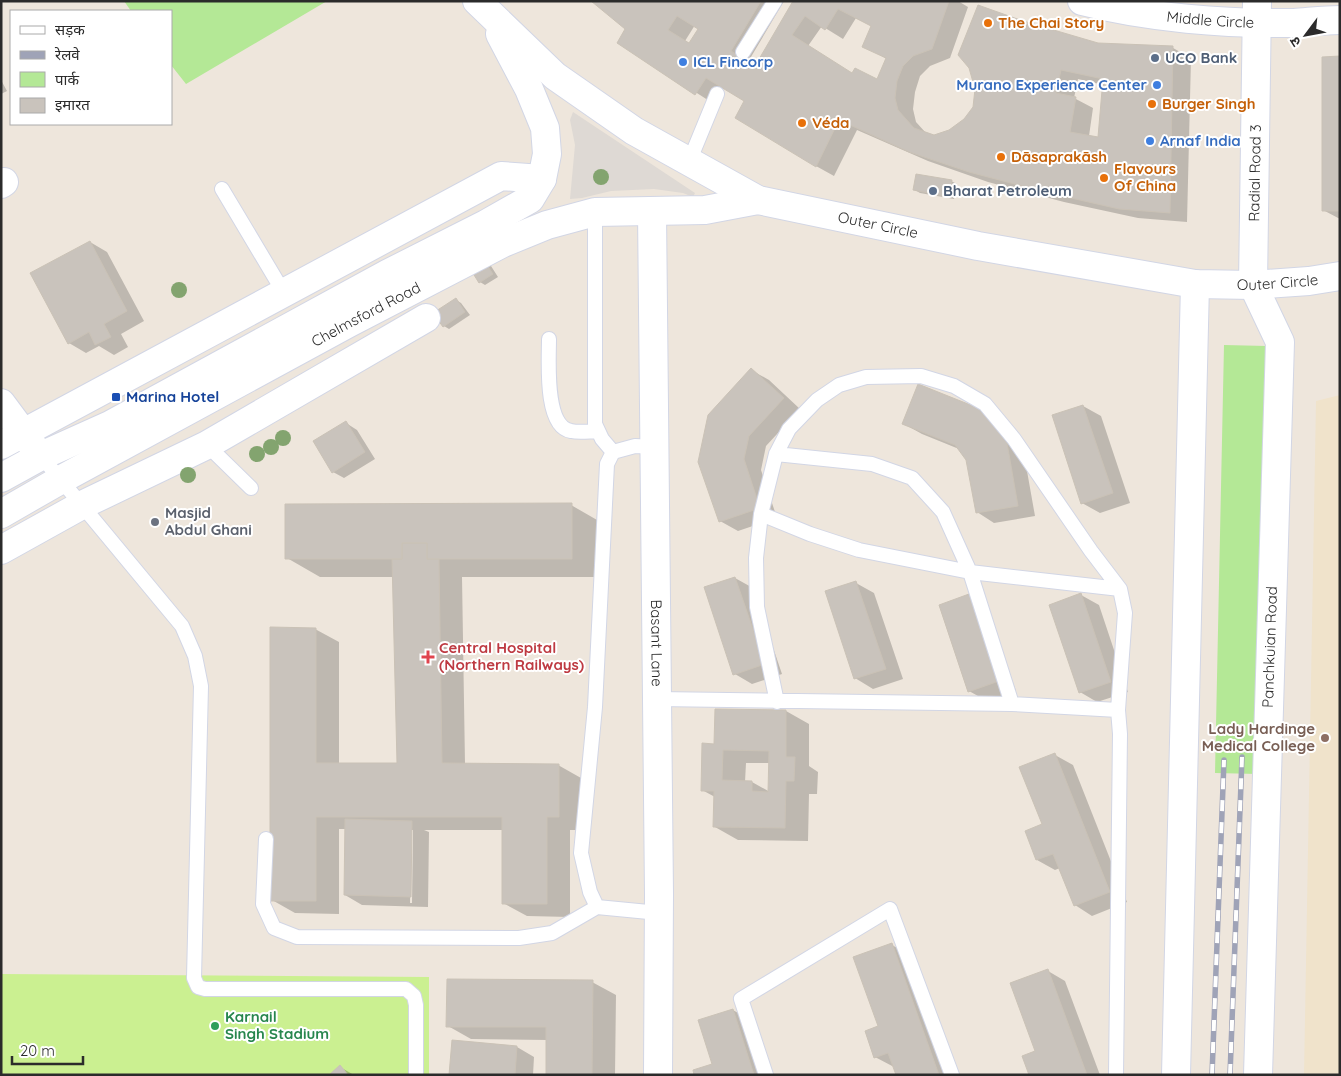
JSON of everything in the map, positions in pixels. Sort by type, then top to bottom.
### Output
[{"type":"main road","name":"Middle Circle","points":[[1082,1],[1140,13],[1193,19],[1257,12],[1294,23],[1340,20]]},
{"type":"main road","name":"Outer Circle","points":[[484,8],[554,76],[634,132],[758,200],[978,246],[1195,284],[1253,284],[1309,281],[1340,276]]},
{"type":"main road","points":[[484,8],[529,89],[545,128],[547,154],[536,189],[547,224]]},
{"type":"main road","name":"Radial Road 3","points":[[1253,284],[1257,12]]},
{"type":"main road","points":[[12,439],[501,176],[536,189]]},
{"type":"main road","name":"Chelmsford Road","points":[[1,478],[41,456],[110,425],[387,274],[486,224],[536,189]]},
{"type":"main road","name":"Chelmsford Road","points":[[1,514],[349,323],[502,243],[547,224],[595,212],[705,210],[758,200]]},
{"type":"main road","name":"Basant Lane","points":[[652,211],[657,699],[658,1075]]},
{"type":"main road","points":[[1176,1075],[1195,284]]},
{"type":"main road","name":"Panchkuian Road","points":[[1253,284],[1280,342],[1258,1075]]},
{"type":"main road","points":[[1,550],[82,505],[207,445],[426,318]]},
{"type":"main road","points":[[1,404],[12,439],[41,456]]},
{"type":"lane","points":[[743,52],[775,1]]},
{"type":"lane","points":[[689,162],[717,94]]},
{"type":"lane","points":[[222,189],[284,293]]},
{"type":"lane","points":[[595,212],[595,424],[602,440],[613,452]]},
{"type":"lane","points":[[549,340],[552,410],[559,423],[570,431],[598,431]]},
{"type":"lane","points":[[777,702],[757,607],[756,558],[761,514],[776,454],[789,429],[817,400],[839,385],[866,377],[921,376],[954,386],[985,404],[1014,439],[1091,551],[1120,588],[1125,613],[1118,710],[1120,734],[1116,1075]]},
{"type":"lane","points":[[207,445],[250,488]]},
{"type":"lane","points":[[597,907],[590,892],[581,853],[595,707],[607,464],[613,452],[635,446],[654,447]]},
{"type":"lane","points":[[776,454],[872,464],[912,478],[943,512],[970,572],[1012,704]]},
{"type":"lane","points":[[41,456],[182,626],[195,656],[201,686],[194,978],[198,987],[205,989],[406,988],[414,996],[416,1004],[416,1075]]},
{"type":"lane","points":[[761,514],[810,534],[860,550],[970,572],[1120,588]]},
{"type":"lane","points":[[657,699],[1012,704],[1118,710]]},
{"type":"lane","points":[[266,839],[263,904],[274,928],[297,937],[518,938],[552,933],[597,907],[658,913]]},
{"type":"lane","points":[[766,1075],[741,999],[890,908],[952,1075]]},
{"type":"shaded area","points":[[573,112],[695,193],[693,197],[683,193],[654,189],[611,191],[570,199],[575,145],[570,120]]},
{"type":"shaded area","name":"Lady Hardinge Medical College","points":[[1340,395],[1340,1075],[1304,1075],[1316,401]]},
{"type":"green space","points":[[124,1],[327,1],[186,84],[172,66],[172,10],[130,10]]},
{"type":"green space","points":[[1224,345],[1267,346],[1258,774],[1215,773]]},
{"type":"green space","name":"Karnail Singh Stadium","points":[[1,974],[429,977],[429,1075],[1,1075]]},
{"type":"building","points":[[591,1],[761,1],[731,51],[755,66],[793,1],[949,1],[932,49],[913,56],[903,66],[897,81],[895,98],[898,110],[914,128],[934,135],[949,130],[964,119],[973,107],[975,89],[969,68],[958,55],[978,5],[1023,21],[1098,43],[1173,46],[1170,213],[1119,209],[969,172],[909,152],[839,120],[816,167],[735,118],[744,101],[706,78],[695,95],[617,43],[625,29]],"holes":[[[838,9],[871,26],[862,47],[886,58],[877,79],[855,68],[852,73],[792,35],[805,16],[825,30]],[[677,16],[698,29],[689,43],[668,30]],[[1061,70],[1103,79],[1098,137],[1070,132],[1076,97],[1056,93]]]},
{"type":"building","points":[[1340,56],[1340,211],[1322,211],[1322,57]]},
{"type":"building","points":[[916,174],[952,180],[949,197],[913,190]]},
{"type":"building","points":[[90,241],[127,311],[104,324],[111,337],[95,345],[89,332],[68,344],[30,273]]},
{"type":"building","points":[[485,262],[493,274],[479,283],[471,270]]},
{"type":"building","points":[[456,298],[465,312],[443,327],[433,313]]},
{"type":"building","points":[[751,368],[784,398],[749,436],[744,459],[760,508],[719,522],[698,462],[708,415]]},
{"type":"building","points":[[918,384],[983,410],[1007,443],[1018,506],[976,513],[966,460],[955,445],[902,424]]},
{"type":"building","points":[[1083,405],[1113,493],[1081,504],[1052,415]]},
{"type":"building","points":[[346,421],[365,452],[332,473],[313,441]]},
{"type":"building","points":[[572,503],[572,559],[427,559],[427,543],[402,543],[402,559],[285,559],[285,504]]},
{"type":"building","points":[[402,543],[427,543],[427,559],[439,559],[442,763],[559,764],[559,817],[547,817],[547,904],[502,904],[502,817],[316,817],[316,901],[270,901],[270,627],[316,628],[316,763],[397,763],[392,559],[402,559]]},
{"type":"building","points":[[735,577],[765,664],[733,675],[704,587]]},
{"type":"building","points":[[856,581],[886,669],[854,679],[825,591]]},
{"type":"building","points":[[1081,593],[1111,682],[1079,693],[1049,605]]},
{"type":"building","points":[[969,594],[999,681],[968,692],[939,605]]},
{"type":"building","points":[[715,709],[786,710],[786,757],[795,757],[794,781],[786,781],[785,828],[713,827],[714,791],[701,791],[702,743],[714,744]],"holes":[[[723,750],[769,751],[768,792],[752,791],[752,781],[722,780]]]},
{"type":"building","points":[[1055,753],[1110,892],[1074,906],[1053,854],[1036,860],[1025,831],[1042,824],[1019,767]]},
{"type":"building","points":[[345,819],[412,821],[411,897],[344,895]]},
{"type":"building","points":[[892,943],[939,1075],[896,1075],[888,1053],[874,1058],[865,1031],[878,1026],[853,957]]},
{"type":"building","points":[[1048,969],[1087,1075],[1029,1075],[1022,1056],[1035,1051],[1010,983]]},
{"type":"building","points":[[447,979],[593,980],[592,1075],[546,1075],[546,1027],[446,1027]]},
{"type":"building","points":[[733,1009],[754,1075],[694,1075],[693,1070],[712,1064],[698,1020]]},
{"type":"building","points":[[452,1040],[517,1046],[515,1075],[449,1075]]},
{"type":"building","points":[[340,1065],[348,1075],[329,1075]]},
{"type":"railway","points":[[1230,1075],[1242,757]]},
{"type":"railway","points":[[1212,1075],[1224,760]]},
{"type":"place","name":"The Chai Story","points":[[988,23]]},
{"type":"place","name":"UCO Bank","points":[[1155,58]]},
{"type":"place","name":"ICL Fincorp","points":[[683,62]]},
{"type":"place","name":"Murano Experience Center","points":[[1157,85]]},
{"type":"place","name":"Burger Singh","points":[[1152,104]]},
{"type":"place","name":"Véda","points":[[802,123]]},
{"type":"place","name":"Arnaf India","points":[[1150,141]]},
{"type":"place","name":"Dāsaprakāsh","points":[[1001,157]]},
{"type":"place","name":"Flavours Of China","points":[[1104,178]]},
{"type":"place","name":"Bharat Petroleum","points":[[933,191]]},
{"type":"place","name":"Marina Hotel","points":[[116,397]]},
{"type":"place","name":"Masjid Abdul Ghani","points":[[155,522]]},
{"type":"place","name":"Central Hospital (Northern Railways)","points":[[428,657]]},
{"type":"place","name":"Lady Hardinge Medical College","points":[[1325,738]]},
{"type":"place","name":"Karnail Singh Stadium","points":[[215,1026]]}]
